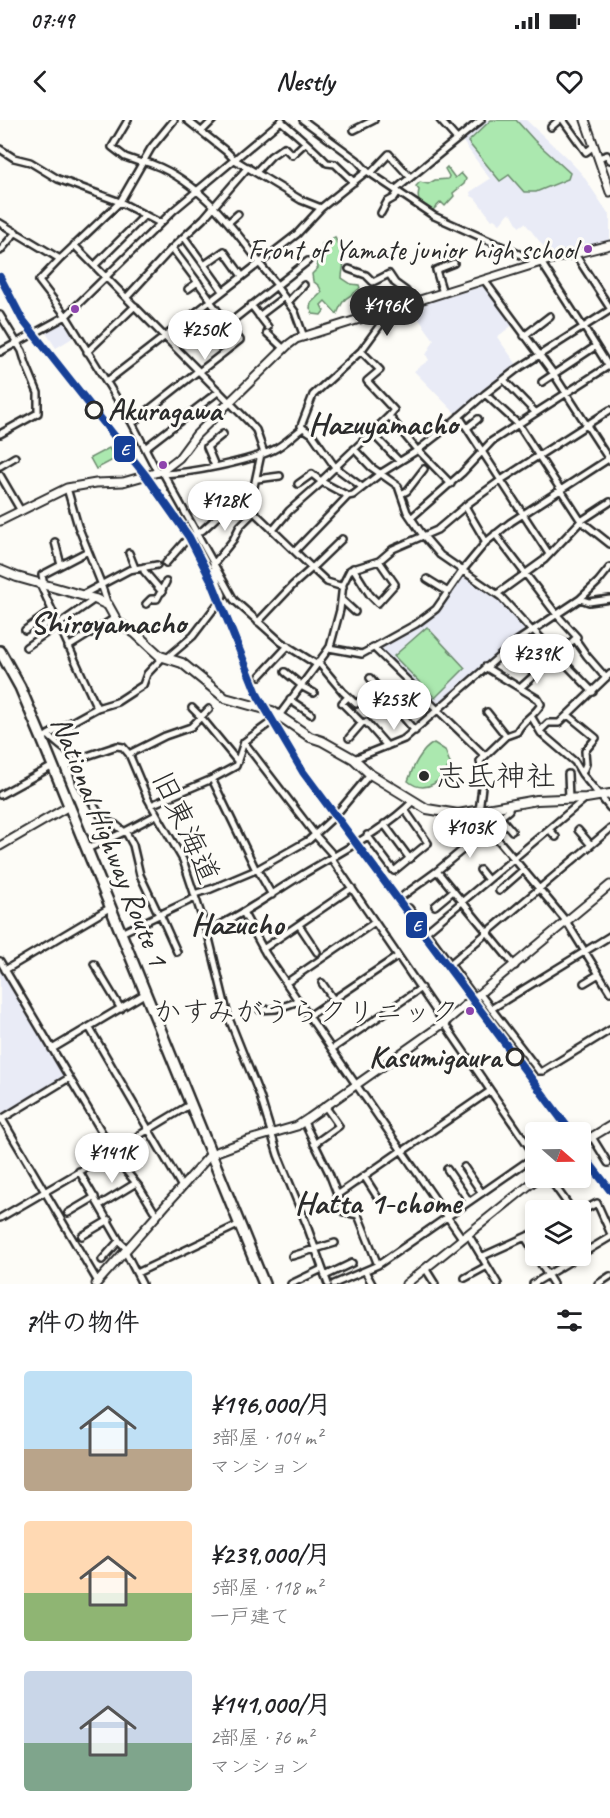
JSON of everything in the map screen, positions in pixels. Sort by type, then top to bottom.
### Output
[{"type":"highway","name":"National Highway Route 1","points":[[0,651],[45,737],[53,766],[69,806],[264,1284]]},
{"type":"main road","points":[[0,570],[108,605],[115,618],[165,658],[182,663],[225,698],[270,710],[310,737],[354,759],[370,774],[427,809],[447,814],[537,800],[601,797],[610,794]]},
{"type":"street","points":[[128,120],[112,147],[125,157],[157,165],[179,177],[230,222],[295,312],[304,337]]},
{"type":"street","points":[[174,120],[151,148],[120,202],[39,281],[66,316],[132,423],[234,600],[288,646],[317,663],[356,704],[377,687]]},
{"type":"street","points":[[187,120],[235,160],[301,200],[321,208]]},
{"type":"street","points":[[202,131],[213,120]]},
{"type":"street","points":[[0,352],[66,316],[160,224],[281,120],[305,143],[315,149],[327,163],[335,164],[354,182]]},
{"type":"street","points":[[303,120],[339,146],[369,172],[434,216],[540,263],[610,366],[492,441],[451,484],[411,519]]},
{"type":"street","points":[[360,120],[364,126]]},
{"type":"street","points":[[354,130],[374,120]]},
{"type":"street","points":[[440,120],[456,138]]},
{"type":"street","points":[[381,213],[387,202],[394,198],[396,191],[410,177],[481,120]]},
{"type":"street","points":[[551,127],[561,120],[586,152],[594,146]]},
{"type":"street","points":[[585,120],[610,192]]},
{"type":"street","points":[[256,172],[271,156],[284,147],[292,155],[305,143]]},
{"type":"street","points":[[0,149],[14,158],[30,162],[58,179],[120,202],[160,224]]},
{"type":"street","points":[[106,382],[297,234],[321,208],[389,154],[410,177]]},
{"type":"street","points":[[598,158],[609,156]]},
{"type":"street","points":[[127,297],[172,248],[214,208],[248,167]]},
{"type":"street","points":[[230,222],[238,214]]},
{"type":"street","points":[[95,265],[145,215]]},
{"type":"street","points":[[0,223],[60,259]]},
{"type":"street","points":[[0,251],[16,232]]},
{"type":"street","points":[[184,237],[223,291]]},
{"type":"street","points":[[74,245],[256,430],[262,454],[252,496],[254,512],[327,582],[343,587]]},
{"type":"street","points":[[161,473],[179,458],[196,435],[296,339],[443,292],[610,245]]},
{"type":"street","points":[[132,423],[240,340],[172,248]]},
{"type":"street","points":[[204,264],[224,251],[242,276]]},
{"type":"street","points":[[295,551],[348,496],[353,495],[381,473],[418,450],[504,380],[610,309],[575,254]]},
{"type":"street","points":[[228,324],[308,261]]},
{"type":"street","points":[[443,292],[436,270],[454,263]]},
{"type":"street","points":[[349,269],[366,275],[373,282],[390,274],[406,291],[409,304]]},
{"type":"street","points":[[329,648],[362,654],[390,640],[427,616],[436,609],[463,570],[495,534],[610,459],[553,373],[484,280]]},
{"type":"street","points":[[188,290],[198,282]]},
{"type":"street","points":[[259,316],[304,285]]},
{"type":"street","points":[[251,305],[267,330],[284,349]]},
{"type":"street","points":[[87,352],[135,306]]},
{"type":"street","points":[[362,488],[335,467],[312,434],[301,426],[313,394],[361,351],[391,310]]},
{"type":"street","points":[[0,315],[18,342],[38,393],[39,409],[38,413],[0,434]]},
{"type":"street","points":[[524,336],[550,316]]},
{"type":"street","points":[[542,382],[596,346]]},
{"type":"street","points":[[273,530],[289,511],[394,411],[367,381],[380,370],[361,351]]},
{"type":"street","points":[[504,380],[536,412]]},
{"type":"street","points":[[145,448],[219,391]]},
{"type":"street","points":[[485,394],[518,424],[581,521],[610,544]]},
{"type":"street","points":[[151,805],[212,779],[236,766],[244,742],[278,717],[329,648],[342,600],[343,587],[347,574],[353,568],[379,561],[393,549],[437,530],[501,480],[610,410]]},
{"type":"street","points":[[389,416],[451,484]]},
{"type":"street","points":[[459,416],[549,554]]},
{"type":"street","points":[[467,428],[478,418]]},
{"type":"street","points":[[0,521],[67,488],[96,483],[123,482],[161,473],[178,474],[262,454],[276,448],[303,428]]},
{"type":"street","points":[[371,432],[399,461]]},
{"type":"street","points":[[215,466],[207,447],[223,434]]},
{"type":"street","points":[[354,449],[398,486],[411,519],[440,555],[497,594],[593,692]]},
{"type":"street","points":[[0,466],[15,457]]},
{"type":"street","points":[[401,494],[407,491],[424,469]]},
{"type":"street","points":[[298,484],[312,474],[348,496]]},
{"type":"street","points":[[0,475],[21,511]]},
{"type":"street","points":[[257,479],[280,476]]},
{"type":"street","points":[[67,488],[78,526],[108,605]]},
{"type":"street","points":[[166,563],[187,539],[252,496]]},
{"type":"street","points":[[497,594],[549,554],[581,521],[610,502]]},
{"type":"street","points":[[465,506],[486,542]]},
{"type":"street","points":[[177,952],[140,875],[133,845],[125,831],[103,820],[75,770],[78,756],[45,737],[97,708],[117,702],[143,685],[147,674],[193,636],[223,595],[212,568],[231,544],[240,526],[254,512]]},
{"type":"street","points":[[495,534],[557,615],[577,637],[575,639],[587,656],[608,676],[559,723],[548,723],[540,731]]},
{"type":"street","points":[[258,622],[342,539]]},
{"type":"street","points":[[55,542],[61,565]]},
{"type":"street","points":[[88,551],[42,574],[42,585],[51,611],[97,708]]},
{"type":"street","points":[[123,560],[130,555],[135,568]]},
{"type":"street","points":[[353,568],[370,595],[378,603],[395,585],[379,561]]},
{"type":"street","points":[[82,595],[135,568],[157,565]]},
{"type":"street","points":[[144,567],[144,571],[162,592]]},
{"type":"street","points":[[354,759],[404,739],[415,731],[517,641],[580,599],[610,567]]},
{"type":"street","points":[[427,579],[448,592]]},
{"type":"street","points":[[146,604],[151,599],[157,599],[166,582]]},
{"type":"street","points":[[26,647],[95,599]]},
{"type":"street","points":[[580,599],[589,602],[610,599]]},
{"type":"street","points":[[342,600],[355,612]]},
{"type":"street","points":[[25,630],[51,611]]},
{"type":"street","points":[[68,647],[115,618]]},
{"type":"street","points":[[520,688],[575,639]]},
{"type":"street","points":[[260,676],[288,646]]},
{"type":"street","points":[[373,647],[485,756]]},
{"type":"street","points":[[485,667],[541,702],[531,716],[521,724],[517,732],[506,736],[480,764],[483,779],[477,811],[488,828],[566,921],[610,992]]},
{"type":"street","points":[[285,672],[314,693]]},
{"type":"street","points":[[370,678],[415,731]]},
{"type":"street","points":[[348,697],[342,703],[362,723],[366,722],[387,746]]},
{"type":"street","points":[[290,700],[311,714]]},
{"type":"street","points":[[192,708],[238,762]]},
{"type":"street","points":[[129,754],[165,736],[191,727],[209,709]]},
{"type":"street","points":[[487,712],[506,736]]},
{"type":"street","points":[[568,715],[596,738],[585,752],[586,764],[582,774]]},
{"type":"street","points":[[531,716],[540,731],[575,762],[610,808]]},
{"type":"street","points":[[349,738],[362,723]]},
{"type":"street","points":[[244,742],[333,857],[525,1142]]},
{"type":"street","name":"旧東海道","points":[[78,756],[90,756],[117,746],[123,747],[129,754],[151,805],[183,860],[207,931],[224,1004],[328,1284]]},
{"type":"street","points":[[0,795],[53,766]]},
{"type":"street","points":[[121,933],[194,896],[257,870],[316,835],[370,774]]},
{"type":"street","points":[[568,774],[569,799]]},
{"type":"street","points":[[212,779],[257,870],[272,895]]},
{"type":"street","points":[[426,932],[586,798]]},
{"type":"street","points":[[207,931],[272,895],[333,857],[405,810],[413,801]]},
{"type":"street","points":[[0,846],[69,806]]},
{"type":"street","points":[[367,835],[394,871],[428,843],[405,810]]},
{"type":"street","points":[[404,895],[510,810]]},
{"type":"street","points":[[87,849],[156,814]]},
{"type":"street","points":[[500,817],[512,831]]},
{"type":"street","points":[[384,824],[410,859]]},
{"type":"street","points":[[549,829],[556,837]]},
{"type":"street","points":[[450,964],[610,829]]},
{"type":"street","points":[[578,830],[591,845]]},
{"type":"street","points":[[453,837],[464,849]]},
{"type":"street","points":[[480,870],[488,880]]},
{"type":"street","points":[[499,891],[523,870]]},
{"type":"street","points":[[436,871],[515,966]]},
{"type":"street","points":[[69,1078],[1,1120],[97,1283],[211,1154],[304,1122],[444,1023],[610,885]]},
{"type":"street","points":[[263,949],[352,888]]},
{"type":"street","points":[[435,906],[453,891]]},
{"type":"street","points":[[5,970],[111,907]]},
{"type":"street","points":[[409,908],[450,964],[491,1009],[539,1071],[543,1071],[610,1030]]},
{"type":"street","points":[[243,912],[263,949],[286,983],[447,1216],[481,1257],[495,1284]]},
{"type":"street","points":[[286,983],[375,922]]},
{"type":"street","points":[[298,925],[317,952]]},
{"type":"street","points":[[491,1009],[610,936]]},
{"type":"street","points":[[309,1016],[398,956]]},
{"type":"street","points":[[0,961],[122,1166],[157,1216]]},
{"type":"street","points":[[94,964],[122,1009]]},
{"type":"street","points":[[584,983],[599,974]]},
{"type":"street","points":[[322,983],[333,999]]},
{"type":"street","points":[[332,1049],[421,988]]},
{"type":"street","points":[[52,1049],[146,993]]},
{"type":"street","points":[[260,1010],[276,1009],[299,1002]]},
{"type":"street","points":[[88,1027],[182,1187]]},
{"type":"street","points":[[340,1193],[490,1091]]},
{"type":"street","points":[[0,1218],[191,1104]]},
{"type":"street","points":[[314,1143],[339,1126],[325,1106]]},
{"type":"street","points":[[304,1122],[329,1173],[344,1212],[358,1215],[378,1265]]},
{"type":"street","points":[[608,1163],[592,1137],[610,1126]]},
{"type":"street","points":[[334,1284],[378,1265],[525,1164]]},
{"type":"street","points":[[464,1167],[482,1192]]},
{"type":"street","points":[[447,1169],[469,1201]]},
{"type":"street","points":[[79,1172],[126,1250],[142,1284]]},
{"type":"street","points":[[364,1176],[380,1201]]},
{"type":"street","points":[[99,1204],[136,1183]]},
{"type":"street","points":[[406,1284],[525,1188]]},
{"type":"street","points":[[68,1213],[95,1197]]},
{"type":"street","points":[[591,1206],[597,1203],[610,1232]]},
{"type":"street","points":[[82,1236],[109,1220]]},
{"type":"street","points":[[137,1274],[240,1224]]},
{"type":"street","points":[[481,1257],[525,1237]]},
{"type":"street","points":[[591,1248],[610,1238]]},
{"type":"street","points":[[102,1260],[120,1242]]},
{"type":"street","points":[[292,1256],[335,1243]]},
{"type":"street","points":[[325,1276],[352,1263]]},
{"type":"street","points":[[465,1278],[487,1266]]},
{"type":"street","points":[[543,1266],[553,1284]]},
{"type":"street","points":[[533,1284],[562,1266]]},
{"type":"street","points":[[425,1268],[435,1284]]},
{"type":"street","points":[[291,1284],[322,1269]]},
{"type":"street","points":[[365,1271],[372,1284]]},
{"type":"street","points":[[597,1284],[610,1276]]},
{"type":"shaded area","points":[[483,120],[526,120],[567,158],[582,174],[610,216],[610,242],[551,256],[525,223],[519,227],[512,214],[509,213],[500,224],[492,220],[470,192],[490,179],[461,139]]},
{"type":"shaded area","points":[[487,285],[514,324],[497,337],[518,366],[457,415],[414,371],[429,360],[426,355],[434,340],[411,308]]},
{"type":"shaded area","points":[[62,320],[74,337],[56,348],[44,330]]},
{"type":"shaded area","points":[[463,573],[501,600],[528,630],[439,705],[382,654],[379,647],[430,618]]},
{"type":"shaded area","points":[[0,969],[64,1077],[0,1116]]},
{"type":"green space","points":[[491,120],[516,120],[570,173],[568,179],[536,192],[524,192],[509,175],[500,181],[468,142]]},
{"type":"green space","points":[[447,167],[455,178],[461,173],[466,179],[445,206],[441,202],[431,212],[420,203],[419,190],[416,186],[420,182],[428,184],[435,180],[448,179],[449,176],[445,169]]},
{"type":"green space","points":[[335,237],[344,256],[342,278],[351,284],[359,285],[360,288],[345,300],[337,314],[325,301],[321,305],[324,311],[321,315],[313,314],[310,308],[311,303],[322,292],[313,281],[312,274],[318,268],[315,254],[322,251],[322,244]]},
{"type":"green space","points":[[109,448],[115,459],[96,469],[90,458]]},
{"type":"green space","points":[[427,627],[465,668],[435,698],[394,656]]},
{"type":"green space","points":[[434,743],[445,750],[450,763],[443,775],[433,784],[421,787],[415,785],[408,781],[412,771],[421,754]]},
{"type":"transit line","name":"E","points":[[0,277],[22,319],[146,476],[189,537],[212,582],[258,696],[303,772],[564,1122]]},
{"type":"transit line","name":"E","points":[[591,1165],[610,1190]]},
{"type":"place","name":"Front of Yamate junior high school","points":[[588,249]]},
{"type":"place","name":"Akuragawa","points":[[94,410]]},
{"type":"place","name":"志氐神社","points":[[424,776]]},
{"type":"place","name":"かすみがうらクリニック","points":[[470,1011]]},
{"type":"place","name":"Kasumigaura","points":[[515,1057]]},
{"type":"district","name":"Hazuyamacho","points":[[383,423]]},
{"type":"district","name":"Shiroyamacho","points":[[108,622]]},
{"type":"district","name":"Hazucho","points":[[237,923]]},
{"type":"district","name":"Hatta 1-chome","points":[[378,1202]]}]
